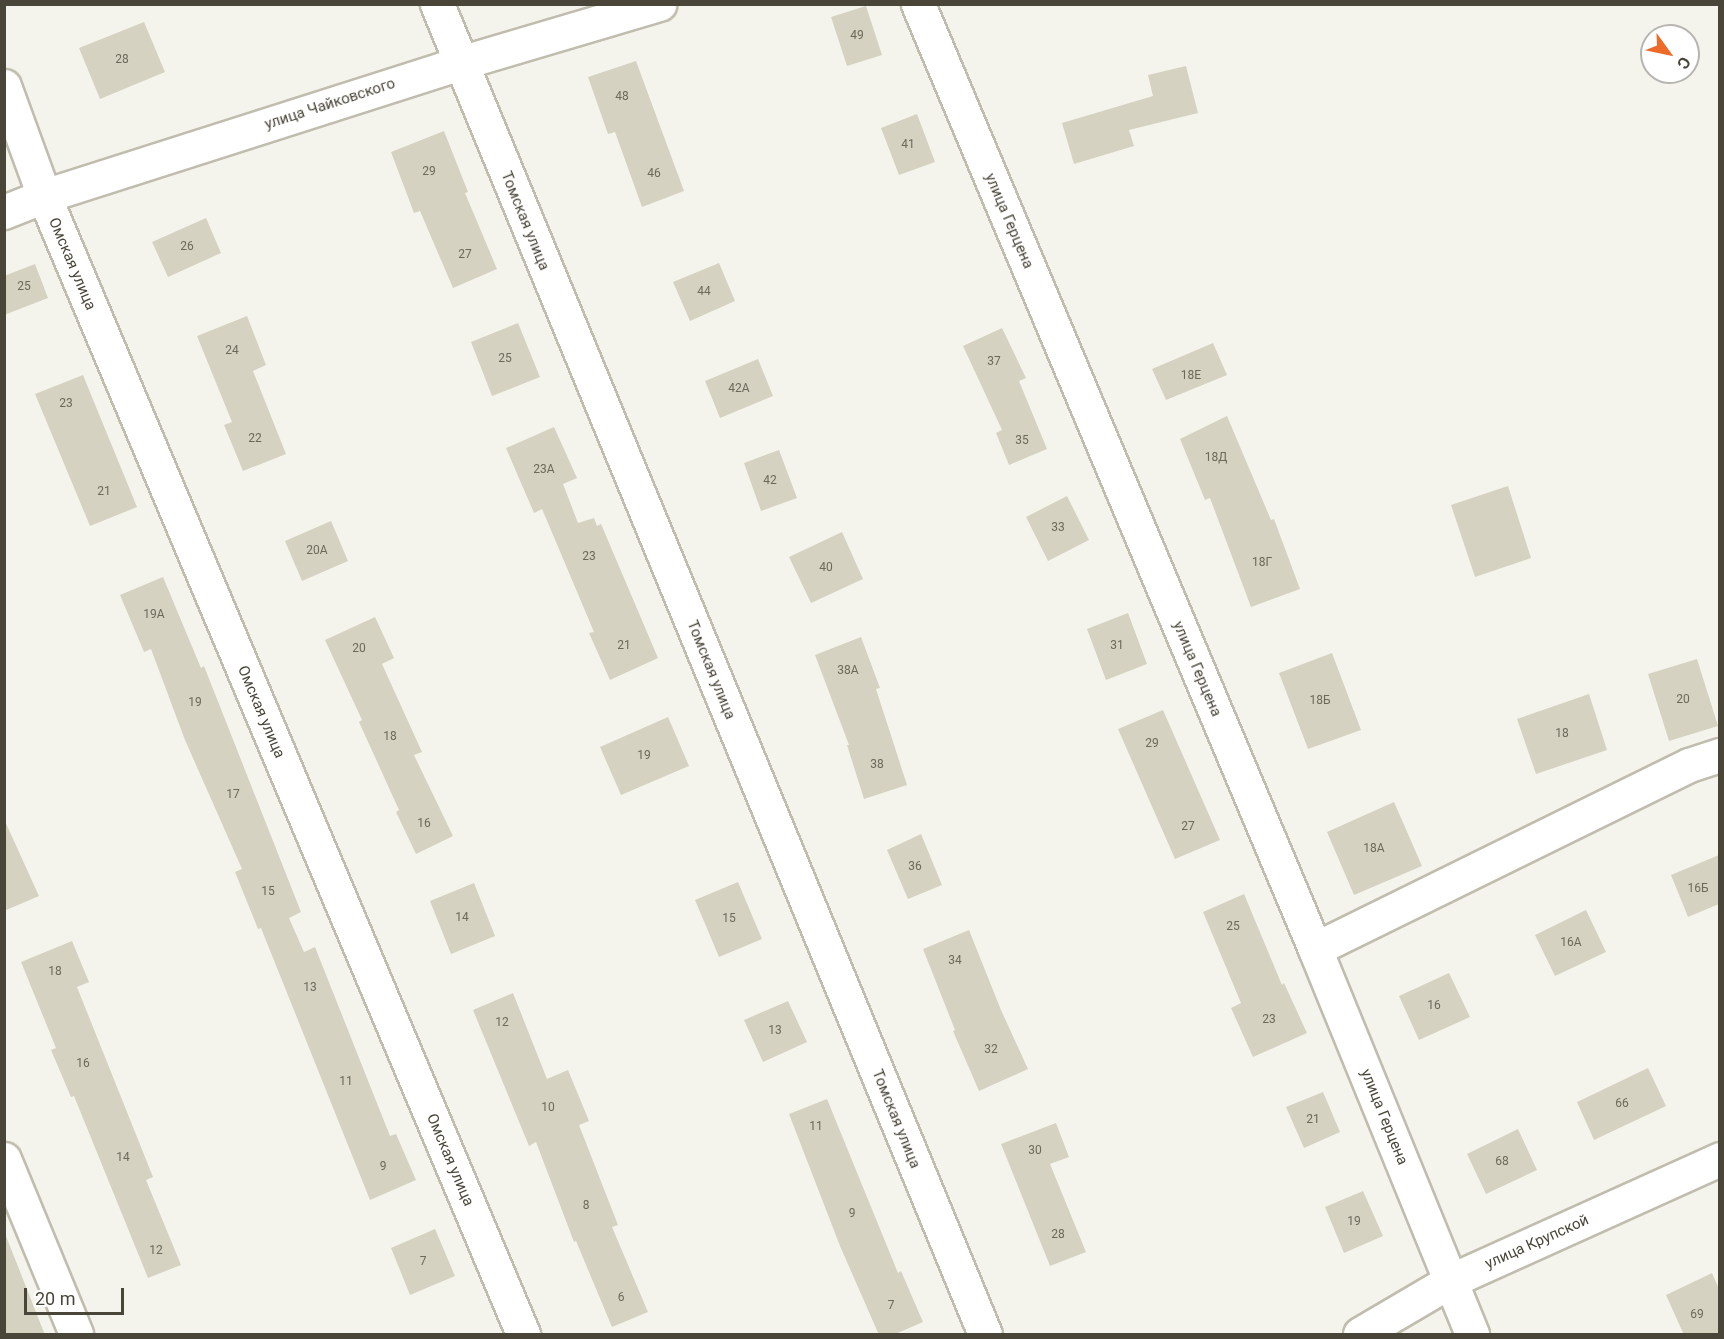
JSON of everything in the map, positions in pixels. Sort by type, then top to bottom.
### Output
[{"type":"street","name":"Томская улица","points":[[437,4],[986,1335]]},
{"type":"street","name":"улица Чайковского","points":[[4,212],[44,196],[460,63],[659,4]]},
{"type":"street","name":"улица Герцена","points":[[918,4],[1315,949],[1452,1280],[1472,1335]]},
{"type":"street","name":"Омская улица","points":[[4,87],[44,196],[524,1335]]},
{"type":"street","points":[[1315,949],[1689,765],[1719,755]]},
{"type":"street","name":"улица Крупской","points":[[1360,1335],[1452,1280],[1719,1159]]},
{"type":"street","points":[[4,1160],[76,1335]]},
{"type":"building","points":[[866,6],[882,55],[847,66],[831,17]]},
{"type":"building","points":[[144,22],[165,72],[100,99],[79,48]]},
{"type":"building","points":[[636,61],[684,191],[642,207],[615,132],[608,134],[588,77]]},
{"type":"building","points":[[1186,66],[1198,113],[1129,130],[1134,146],[1074,164],[1062,123],[1153,96],[1148,75]]},
{"type":"building","points":[[917,114],[935,162],[899,175],[881,128]]},
{"type":"building","points":[[444,131],[468,192],[465,193],[497,269],[453,288],[420,211],[414,213],[391,152]]},
{"type":"building","points":[[206,218],[221,253],[168,277],[152,242]]},
{"type":"building","points":[[719,263],[735,301],[690,321],[673,282]]},
{"type":"building","points":[[35,264],[48,298],[4,315],[4,276]]},
{"type":"building","points":[[247,316],[266,365],[253,371],[286,454],[243,471],[224,425],[232,422],[197,336]]},
{"type":"building","points":[[518,323],[540,377],[492,396],[471,342]]},
{"type":"building","points":[[1002,328],[1026,378],[1019,381],[1047,449],[1009,465],[996,433],[1002,430],[963,346]]},
{"type":"building","points":[[1213,343],[1227,375],[1166,400],[1152,369]]},
{"type":"building","points":[[758,359],[773,396],[720,418],[705,381]]},
{"type":"building","points":[[83,375],[137,507],[90,526],[35,394]]},
{"type":"building","points":[[1227,416],[1271,520],[1274,519],[1300,589],[1251,607],[1210,498],[1205,500],[1180,439]]},
{"type":"building","points":[[554,427],[577,478],[563,484],[578,523],[594,518],[597,526],[601,524],[658,658],[610,680],[589,633],[594,632],[542,509],[534,513],[506,448]]},
{"type":"building","points":[[779,450],[797,498],[761,511],[744,463]]},
{"type":"building","points":[[1508,486],[1531,558],[1475,577],[1451,505]]},
{"type":"building","points":[[1067,496],[1089,540],[1048,561],[1026,517]]},
{"type":"building","points":[[331,521],[348,561],[302,581],[285,541]]},
{"type":"building","points":[[842,532],[863,579],[811,603],[789,557]]},
{"type":"building","points":[[163,577],[201,668],[204,666],[301,912],[289,918],[304,952],[315,947],[390,1136],[396,1134],[416,1180],[370,1200],[261,928],[258,929],[235,872],[242,869],[185,740],[151,649],[144,652],[120,595]]},
{"type":"building","points":[[1128,613],[1147,664],[1106,680],[1087,629]]},
{"type":"building","points":[[375,617],[394,658],[382,664],[422,752],[414,755],[453,836],[416,854],[396,812],[399,810],[359,722],[362,720],[325,640]]},
{"type":"building","points":[[861,637],[880,688],[876,689],[907,785],[864,799],[847,745],[849,745],[815,655]]},
{"type":"building","points":[[1332,653],[1361,730],[1308,749],[1279,673]]},
{"type":"building","points":[[1697,659],[1718,726],[1669,741],[1648,674]]},
{"type":"building","points":[[1589,694],[1607,750],[1536,774],[1517,719]]},
{"type":"building","points":[[1163,710],[1220,840],[1175,859],[1118,729]]},
{"type":"building","points":[[668,717],[689,766],[621,795],[600,747]]},
{"type":"building","points":[[1394,802],[1422,866],[1354,895],[1327,832]]},
{"type":"building","points":[[4,819],[39,896],[4,911]]},
{"type":"building","points":[[921,834],[942,885],[908,899],[887,850]]},
{"type":"building","points":[[1719,855],[1719,904],[1688,917],[1671,875]]},
{"type":"building","points":[[738,882],[762,939],[719,957],[695,900]]},
{"type":"building","points":[[474,883],[495,936],[451,954],[430,901]]},
{"type":"building","points":[[1244,894],[1282,985],[1284,983],[1307,1033],[1253,1057],[1231,1008],[1241,1003],[1203,912]]},
{"type":"building","points":[[1586,910],[1606,952],[1555,976],[1535,935]]},
{"type":"building","points":[[969,930],[1001,1010],[1028,1069],[979,1091],[953,1031],[955,1030],[923,949]]},
{"type":"building","points":[[72,941],[89,982],[77,987],[153,1177],[146,1180],[181,1265],[148,1278],[74,1096],[71,1097],[51,1050],[56,1048],[21,962]]},
{"type":"building","points":[[1449,973],[1470,1017],[1419,1040],[1399,996]]},
{"type":"building","points":[[513,993],[547,1079],[568,1070],[589,1121],[579,1125],[618,1225],[612,1227],[648,1312],[612,1327],[576,1241],[574,1242],[536,1142],[529,1146],[473,1010]]},
{"type":"building","points":[[788,1001],[807,1042],[763,1062],[744,1020]]},
{"type":"building","points":[[1648,1068],[1666,1106],[1594,1140],[1577,1102]]},
{"type":"building","points":[[1323,1092],[1340,1132],[1304,1148],[1286,1107]]},
{"type":"building","points":[[827,1099],[898,1273],[901,1271],[923,1322],[893,1335],[879,1335],[840,1246],[789,1114]]},
{"type":"building","points":[[1056,1123],[1069,1157],[1050,1164],[1086,1252],[1050,1266],[1001,1144]]},
{"type":"building","points":[[1518,1129],[1537,1170],[1486,1194],[1467,1154]]},
{"type":"building","points":[[1363,1191],[1383,1236],[1344,1253],[1325,1207]]},
{"type":"building","points":[[435,1229],[455,1276],[410,1295],[391,1248]]},
{"type":"building","points":[[4,1236],[6,1236],[45,1335],[4,1335]]},
{"type":"building","points":[[1712,1273],[1719,1289],[1719,1335],[1684,1335],[1666,1295]]}]
